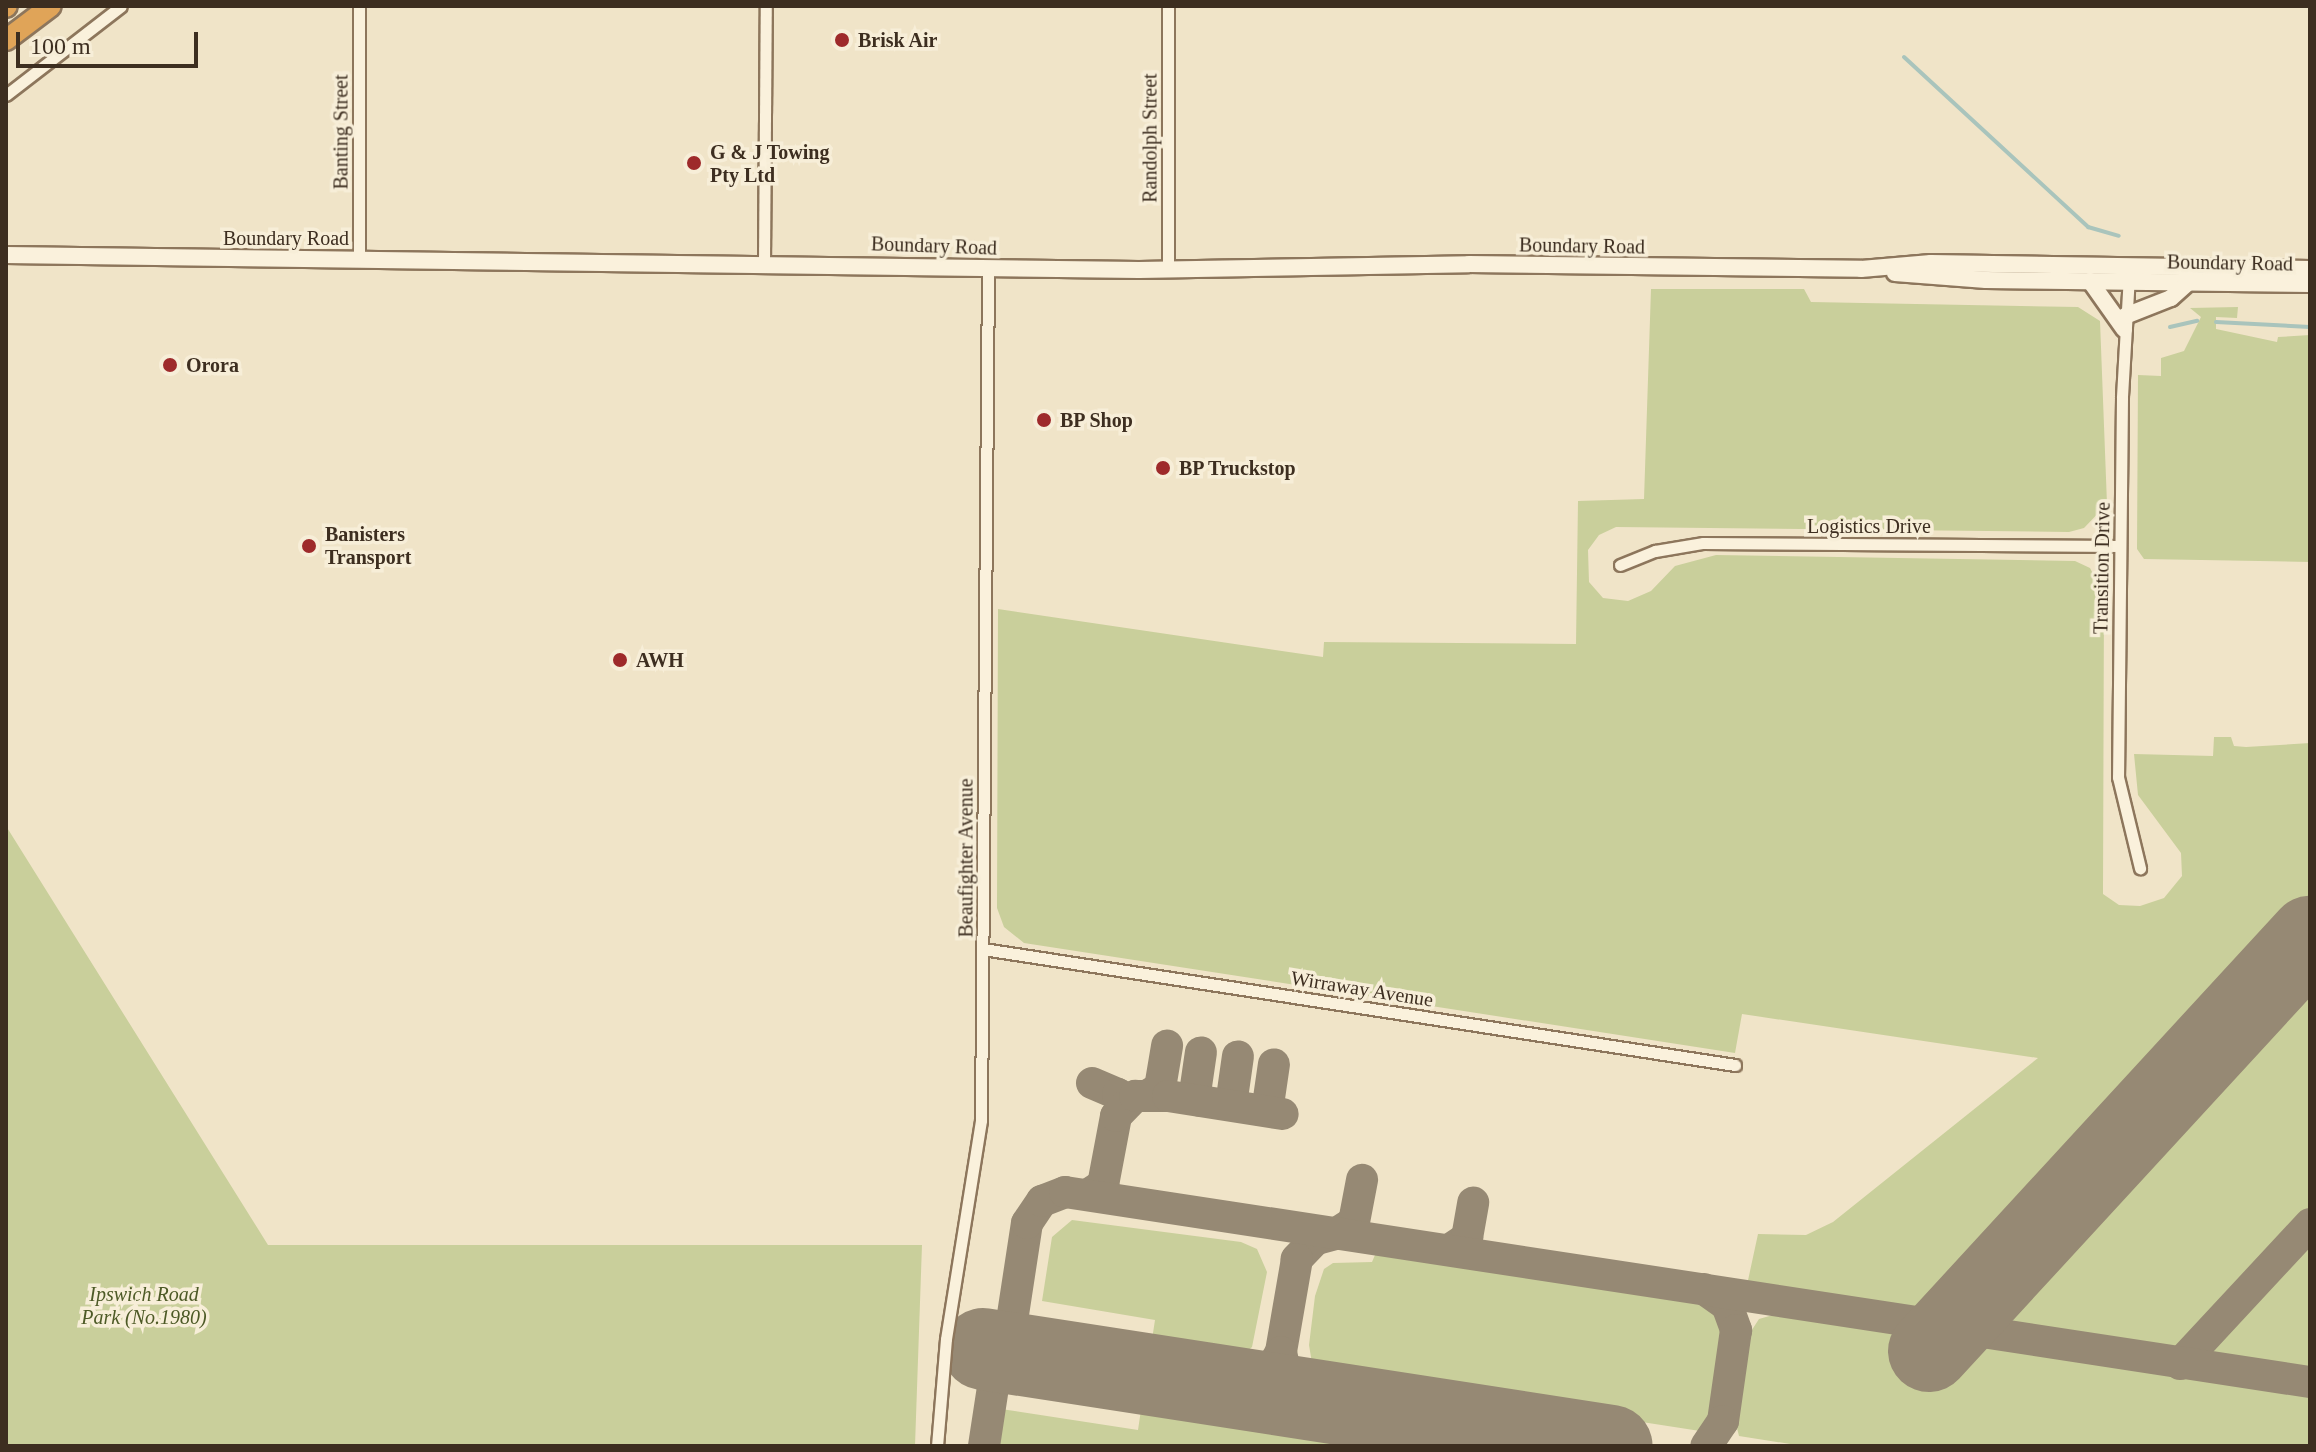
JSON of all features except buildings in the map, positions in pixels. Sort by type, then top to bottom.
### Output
[{"type":"highway","points":[[6,40],[51,6]]},
{"type":"main road","name":"Boundary Road","points":[[6,255],[764,262],[1168,270],[1469,264],[1861,269],[1931,263],[2129,274],[2189,282],[2310,284]]},
{"type":"main road","name":"Boundary Road","points":[[1861,269],[1947,279],[2090,281],[2129,274],[2310,269]]},
{"type":"main road","points":[[2090,281],[2124,322],[2171,298],[2189,282]]},
{"type":"street","points":[[6,95],[121,6]]},
{"type":"street","name":"Banting Street","points":[[359,6],[359,258]]},
{"type":"street","points":[[764,262],[766,6]]},
{"type":"street","name":"Randolph Street","points":[[1168,6],[1168,270]]},
{"type":"street","name":"Beaufighter Avenue","points":[[937,1446],[946,1339],[978,1156],[983,949],[988,267]]},
{"type":"street","name":"Transition Drive","points":[[2129,274],[2124,322],[2118,777],[2140,868]]},
{"type":"street","name":"Logistics Drive","points":[[1620,565],[1655,551],[1703,543],[2120,546]]},
{"type":"street","name":"Wirraway Avenue","points":[[983,949],[1735,1065]]},
{"type":"green space","points":[[1651,289],[1804,289],[1811,302],[2078,307],[2100,321],[2107,504],[2084,528],[2069,532],[1616,527],[1599,535],[1588,550],[1589,582],[1603,598],[1628,601],[1651,591],[1675,566],[1716,555],[2075,561],[2090,568],[2104,595],[2103,894],[2119,905],[2140,906],[2164,898],[2182,876],[2181,853],[2138,795],[2134,754],[2213,756],[2214,737],[2231,737],[2234,746],[2246,747],[2310,743],[2310,1371],[2013,1324],[2012,1303],[2061,1250],[2019,1212],[1922,1311],[1747,1285],[1758,1234],[1806,1235],[1833,1222],[2038,1058],[1742,1014],[1735,1053],[1024,943],[1004,927],[997,908],[998,609],[1323,657],[1324,642],[1576,644],[1578,501],[1644,499]]},
{"type":"green space","points":[[2238,307],[2237,318],[2216,317],[2216,329],[2277,342],[2278,337],[2310,335],[2310,562],[2144,559],[2137,549],[2138,375],[2161,376],[2161,358],[2184,351],[2201,317],[2190,308]]},
{"type":"green space","name":"Ipswich Road Park (No.1980)","points":[[6,826],[268,1245],[922,1245],[915,1446],[6,1446]]},
{"type":"green space","points":[[1072,1220],[1241,1242],[1257,1249],[1267,1272],[1252,1347],[1237,1360],[1151,1346],[1155,1320],[1042,1301],[1052,1237]]},
{"type":"green space","points":[[1394,1253],[1706,1303],[1725,1331],[1711,1422],[1700,1431],[1325,1373],[1312,1363],[1309,1345],[1315,1296],[1324,1269],[1333,1263],[1372,1262],[1375,1255]]},
{"type":"green space","points":[[1784,1312],[1904,1332],[1949,1373],[1978,1343],[2310,1394],[2310,1446],[1803,1446],[1739,1436],[1734,1416],[1746,1339],[1759,1319]]},
{"type":"green space","points":[[1142,1403],[1420,1446],[992,1446],[1001,1409],[1138,1430]]},
{"type":"waterway","points":[[1904,57],[2088,227],[2119,236]]},
{"type":"waterway","points":[[2170,327],[2197,321]]},
{"type":"waterway","points":[[2216,322],[2310,327]]},
{"type":"taxiway","points":[[1150,1094],[1160,1088],[1167,1046]]},
{"type":"taxiway","points":[[1201,1052],[1195,1093],[1201,1101]]},
{"type":"taxiway","points":[[1237,1106],[1232,1098],[1238,1056]]},
{"type":"taxiway","points":[[1260,1110],[1268,1105],[1274,1064]]},
{"type":"taxiway","points":[[1092,1083],[1118,1094],[1121,1107]]},
{"type":"taxiway","points":[[1089,1194],[1103,1185],[1116,1116],[1135,1096],[1168,1096],[1283,1114]]},
{"type":"taxiway","points":[[1337,1233],[1354,1222],[1362,1180]]},
{"type":"taxiway","points":[[984,1446],[996,1368],[1010,1334],[1027,1223],[1042,1201],[1065,1192],[2310,1382]]},
{"type":"taxiway","points":[[1449,1250],[1467,1238],[1473,1203]]},
{"type":"taxiway","points":[[2180,1364],[2310,1224]]},
{"type":"taxiway","points":[[1339,1233],[1316,1239],[1297,1259],[1281,1352],[1286,1376],[1311,1398],[1426,1417]]},
{"type":"taxiway","points":[[1704,1289],[1727,1305],[1736,1330],[1723,1421],[1706,1446]]},
{"type":"taxiway","points":[[1140,1373],[1241,1386],[1266,1377],[1281,1352]]},
{"type":"taxiway","points":[[994,1378],[1001,1365],[1018,1357],[1122,1370]]},
{"type":"taxiway","points":[[1565,1439],[1617,1446]]},
{"type":"runway","points":[[1929,1351],[2310,937]]},
{"type":"runway","points":[[983,1349],[1612,1446]]},
{"type":"place","name":"Brisk Air","points":[[842,40]]},
{"type":"place","name":"G & J Towing Pty Ltd","points":[[694,163]]},
{"type":"place","name":"Orora","points":[[170,365]]},
{"type":"place","name":"BP Shop","points":[[1044,420]]},
{"type":"place","name":"BP Truckstop","points":[[1163,468]]},
{"type":"place","name":"Banisters Transport","points":[[309,546]]},
{"type":"place","name":"AWH","points":[[620,660]]}]
